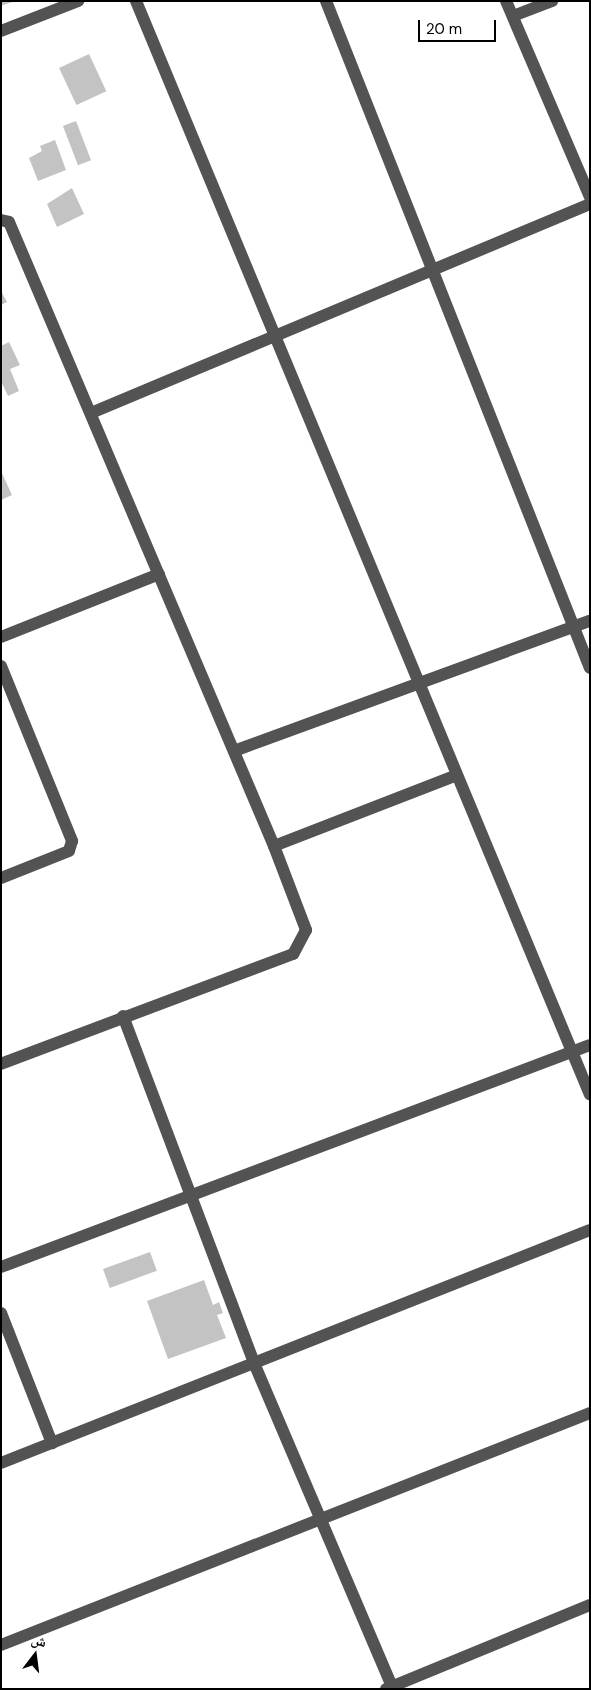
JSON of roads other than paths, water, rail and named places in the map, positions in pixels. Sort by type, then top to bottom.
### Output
[{"type":"street","points":[[1,30],[78,1]]},
{"type":"street","points":[[136,1],[275,337],[422,682],[457,775],[590,1095]]},
{"type":"street","points":[[326,1],[590,668]]},
{"type":"street","points":[[506,1],[590,197]]},
{"type":"street","points":[[513,16],[552,1]]},
{"type":"street","points":[[90,413],[590,204]]},
{"type":"street","points":[[1,220],[9,222],[274,846],[306,930],[302,945],[293,954],[123,1016],[1,1064]]},
{"type":"street","points":[[1,637],[159,574]]},
{"type":"street","points":[[234,751],[590,621]]},
{"type":"street","points":[[1,666],[72,841],[70,850],[1,878]]},
{"type":"street","points":[[274,846],[457,775]]},
{"type":"street","points":[[123,1016],[188,1196],[254,1363],[390,1688],[590,1605]]},
{"type":"street","points":[[1,1267],[590,1045]]},
{"type":"street","points":[[1,1463],[590,1230]]},
{"type":"street","points":[[1,1313],[52,1443]]},
{"type":"street","points":[[1,1645],[590,1413]]}]
